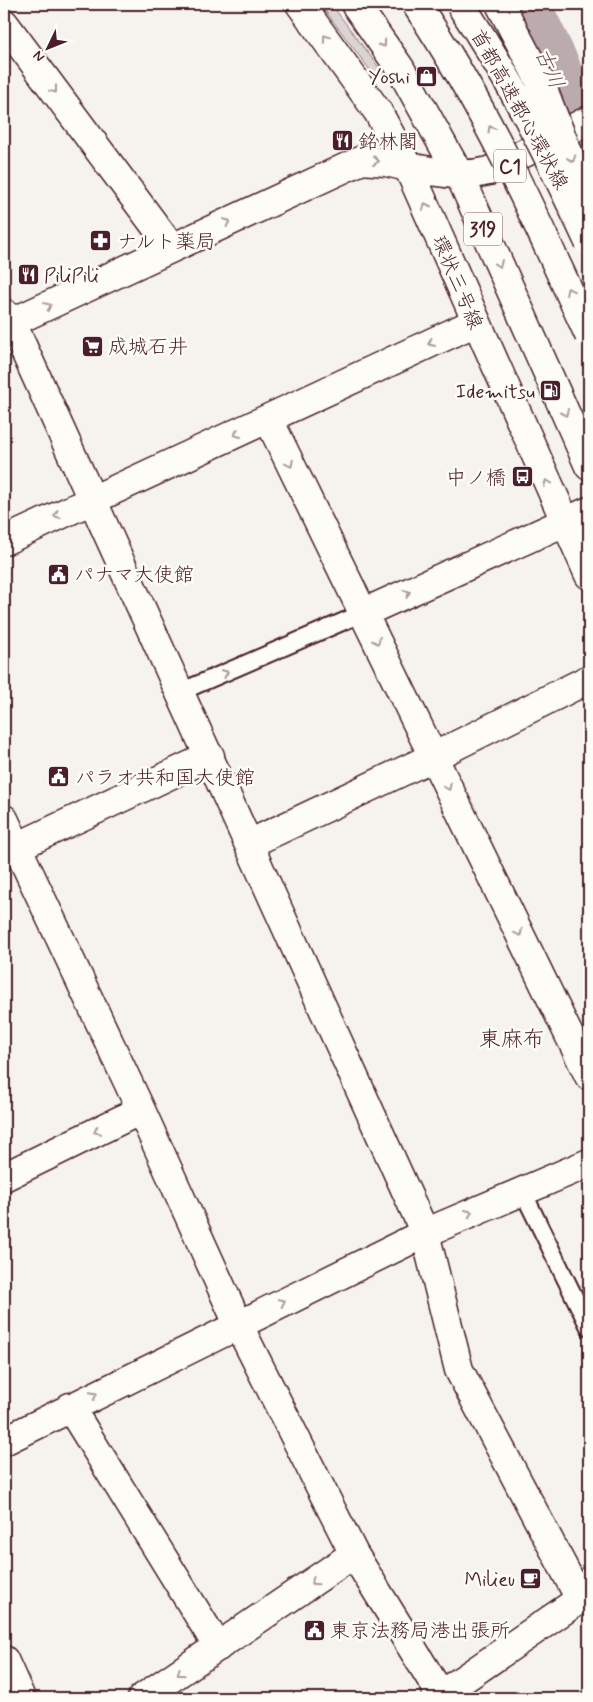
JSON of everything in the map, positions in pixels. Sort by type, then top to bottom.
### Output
[{"type":"main road","name":"環状三号線","points":[[300,4],[378,112],[408,168],[476,322],[577,517],[589,575]]},
{"type":"main road","name":"319","points":[[354,4],[400,68],[460,176],[589,466]]},
{"type":"main road","name":"首都高速都心環状線","points":[[416,4],[468,86],[500,146],[530,206],[589,335]]},
{"type":"main road","name":"首都高速都心環状線","points":[[460,4],[500,66],[534,128],[589,242]]},
{"type":"main road","points":[[500,4],[539,79],[566,144],[589,209]]},
{"type":"main road","points":[[4,23],[171,247]]},
{"type":"main road","points":[[4,819],[10,850],[141,1110],[238,1324],[354,1554],[438,1696],[586,1602],[459,1370],[425,1233],[92,499],[6,321],[362,160],[386,162],[408,168],[460,176],[475,174],[497,166],[589,120]]},
{"type":"main road","points":[[4,541],[92,499],[269,420],[476,322]]},
{"type":"main road","points":[[269,420],[589,1076]]},
{"type":"main road","points":[[363,613],[577,517]]},
{"type":"main road","points":[[249,844],[433,757],[589,679]]},
{"type":"main road","points":[[10,850],[210,756]]},
{"type":"main road","points":[[4,1177],[141,1110]]},
{"type":"main road","points":[[4,1441],[425,1233],[589,1163]]},
{"type":"main road","points":[[70,1407],[218,1647]]},
{"type":"main road","points":[[142,1698],[354,1554]]},
{"type":"main road","points":[[4,1660],[22,1698]]},
{"type":"lane","points":[[180,692],[363,613]]},
{"type":"lane","points":[[522,1190],[589,1327]]},
{"type":"shaded area","points":[[320,4],[331,4],[383,73],[376,78]]},
{"type":"waterway","name":"古川","points":[[522,4],[552,66],[589,161]]},
{"type":"place","name":"Yoshi","points":[[426,76]]},
{"type":"place","name":"銘林閣","points":[[342,141]]},
{"type":"place","name":"ナルト薬局","points":[[101,241]]},
{"type":"place","name":"PiliPili","points":[[28,275]]},
{"type":"place","name":"成城石井","points":[[92,346]]},
{"type":"place","name":"Idemitsu","points":[[551,391]]},
{"type":"place","name":"中ノ橋","points":[[522,477]]},
{"type":"place","name":"パナマ大使館","points":[[58,574]]},
{"type":"place","name":"パラオ共和国大使館","points":[[59,777]]},
{"type":"place","name":"Milieu","points":[[531,1579]]},
{"type":"place","name":"東京法務局港出張所","points":[[314,1630]]},
{"type":"district","name":"東麻布","points":[[512,1038]]}]
